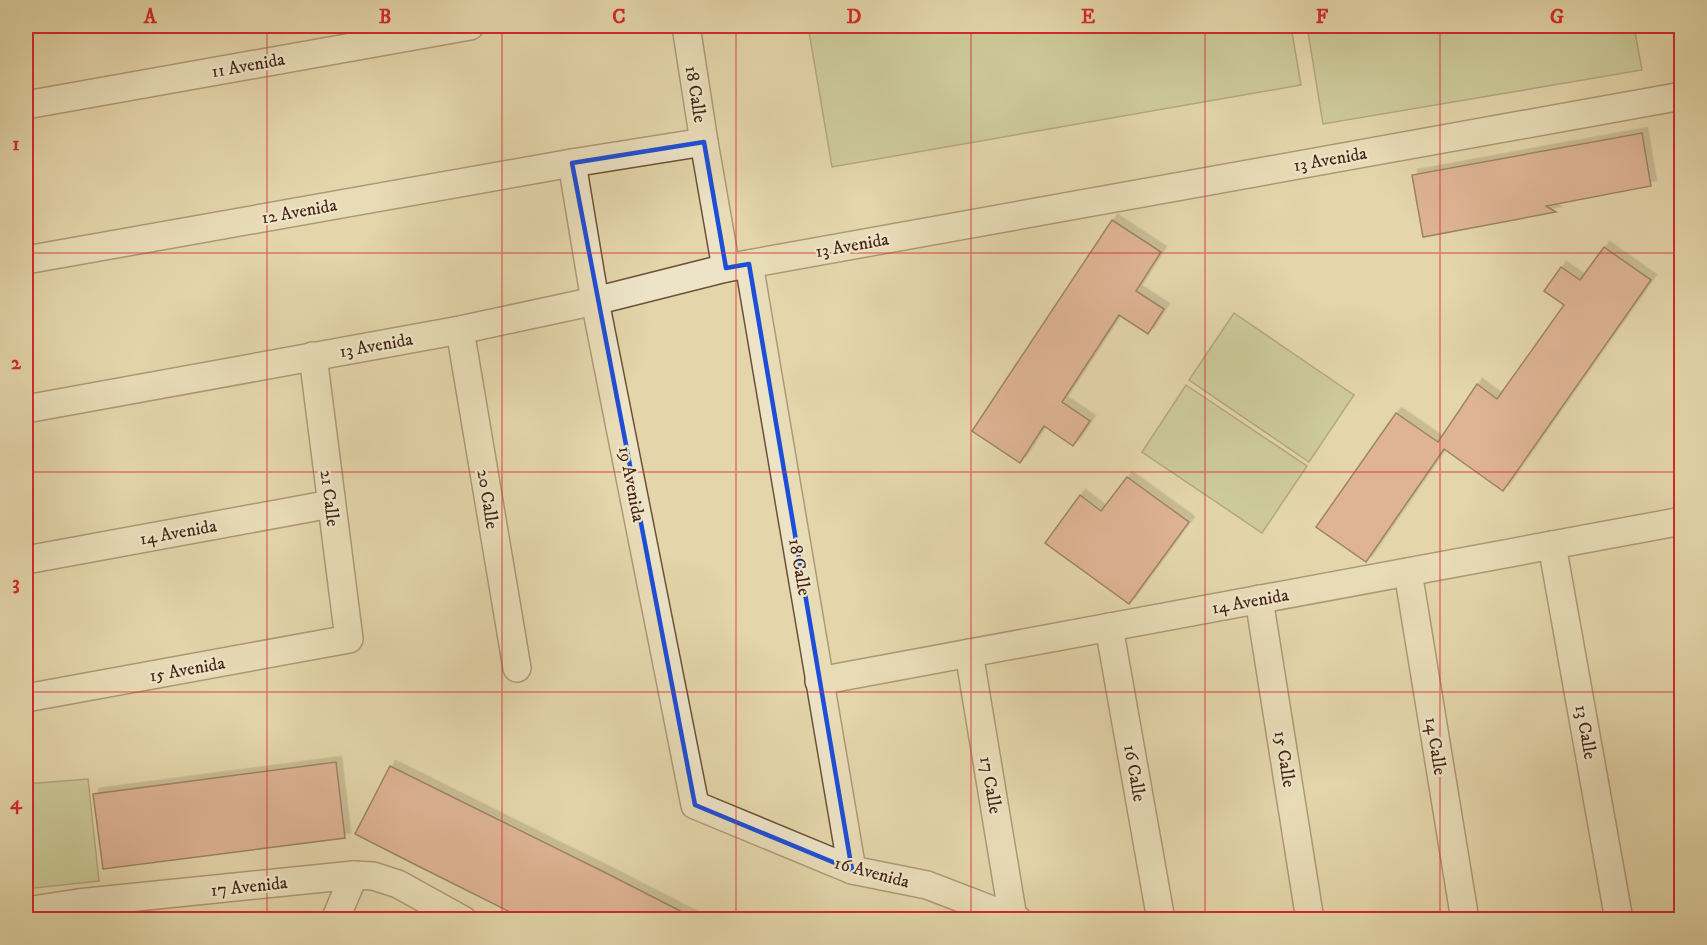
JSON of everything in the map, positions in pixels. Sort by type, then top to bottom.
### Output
[{"type":"street","name":"11 Avenida","points":[[26,105],[471,26]]},
{"type":"street","name":"18 Calle","points":[[686,26],[704,142],[737,266],[819,681],[852,870]]},
{"type":"street","name":"13 Avenida","points":[[26,409],[460,330],[595,301],[737,266],[1682,96]]},
{"type":"street","name":"12 Avenida","points":[[26,260],[572,163],[704,142]]},
{"type":"street","name":"19 Avenida","points":[[572,163],[595,301],[695,805]]},
{"type":"street","name":"20 Calle","points":[[460,330],[517,668]]},
{"type":"street","name":"21 Calle","points":[[312,356],[349,639]]},
{"type":"street","name":"14 Avenida","points":[[26,560],[331,504]]},
{"type":"street","name":"14 Avenida","points":[[819,681],[1682,521]]},
{"type":"street","name":"13 Calle","points":[[1552,545],[1619,920]]},
{"type":"street","name":"14 Calle","points":[[1408,572],[1465,920]]},
{"type":"street","name":"15 Calle","points":[[1259,599],[1310,920]]},
{"type":"street","name":"16 Calle","points":[[1109,627],[1161,920]]},
{"type":"street","name":"15 Avenida","points":[[26,698],[349,639]]},
{"type":"street","name":"17 Calle","points":[[969,653],[1016,919]]},
{"type":"street","name":"16 Avenida","points":[[695,805],[852,870],[927,885],[1016,919]]},
{"type":"street","name":"17 Avenida","points":[[26,911],[74,911],[354,875],[373,876],[398,884],[463,920]]},
{"type":"street","points":[[335,920],[354,875]]},
{"type":"highlighted area","points":[[704,142],[726,268],[749,264],[852,870],[695,805],[572,163]]},
{"type":"green space","points":[[808,26],[1291,26],[1301,85],[832,167]]},
{"type":"green space","points":[[1307,26],[1634,26],[1642,70],[1323,124]]},
{"type":"green space","points":[[1234,313],[1354,395],[1309,462],[1189,380]]},
{"type":"green space","points":[[1186,385],[1307,466],[1262,533],[1142,452]]},
{"type":"green space","points":[[88,779],[99,881],[26,889],[26,784]]},
{"type":"building","points":[[1642,133],[1651,186],[1546,206],[1556,212],[1423,237],[1412,175]]},
{"type":"building","points":[[1112,220],[1161,252],[1136,291],[1164,309],[1148,334],[1119,315],[1062,402],[1090,421],[1073,446],[1044,426],[1020,463],[972,431]]},
{"type":"building","points":[[1604,247],[1651,280],[1503,491],[1444,449],[1366,562],[1316,527],[1396,413],[1438,442],[1477,384],[1497,399],[1564,305],[1544,291],[1561,267],[1580,280]]},
{"type":"building","points":[[1127,477],[1189,522],[1129,604],[1045,543],[1080,495],[1101,511]]},
{"type":"building","points":[[336,762],[345,838],[103,869],[93,794]]},
{"type":"building","points":[[390,766],[698,920],[526,920],[412,863],[355,834]]}]
